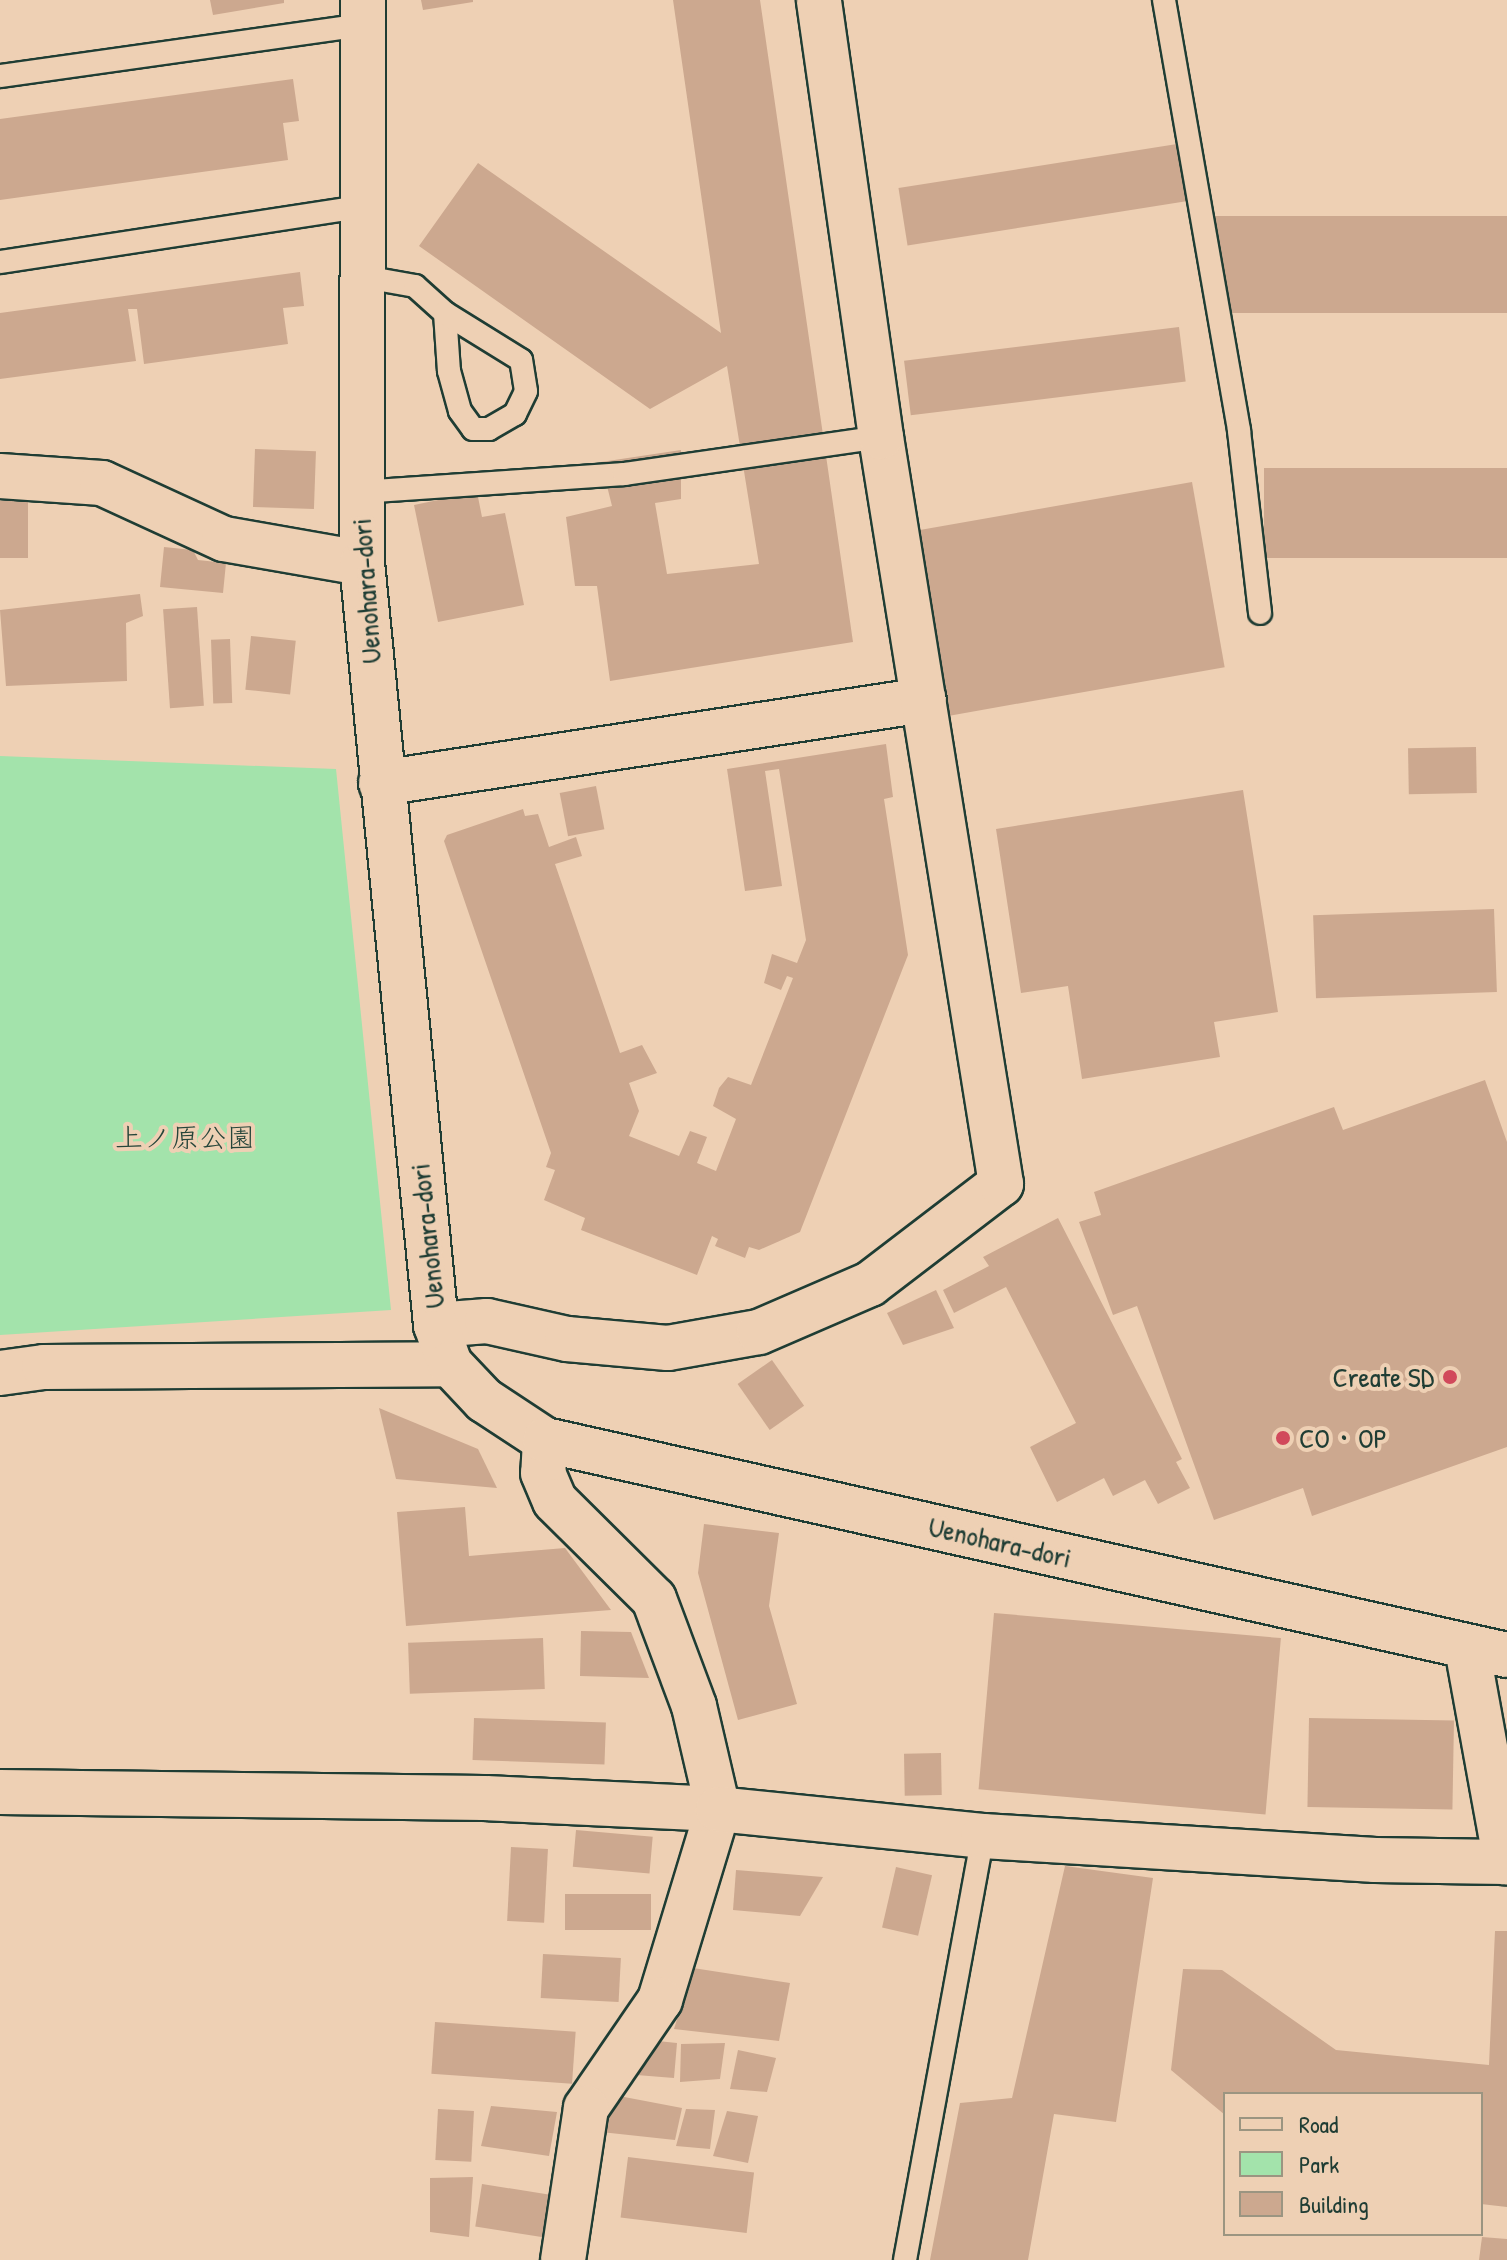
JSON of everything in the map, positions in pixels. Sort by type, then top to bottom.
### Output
[{"type":"street","points":[[0,1373],[44,1367],[443,1345],[487,1321],[567,1339],[668,1348],[759,1332],[870,1284],[1001,1184],[881,437],[819,0]]},
{"type":"street","name":"Uenohara-dori","points":[[362,12],[359,276],[362,563],[381,783],[443,1345],[484,1400],[545,1440],[1487,1651]]},
{"type":"street","points":[[0,476],[102,483],[224,539],[362,563]]},
{"type":"street","points":[[381,783],[924,700]]},
{"type":"street","points":[[545,1440],[543,1473],[555,1501],[654,1599],[694,1706],[718,1809],[660,2000],[586,2108],[563,2260]]},
{"type":"street","points":[[0,1792],[484,1798],[718,1809],[983,1836],[1375,1860],[1507,1862],[1487,1651]]},
{"type":"lane","points":[[1164,0],[1239,431],[1260,613]]},
{"type":"lane","points":[[0,76],[362,12]]},
{"type":"lane","points":[[0,262],[361,207]]},
{"type":"lane","points":[[359,276],[415,286],[445,313],[521,360],[526,391],[515,414],[489,429],[473,429],[460,411],[449,371],[445,313]]},
{"type":"lane","points":[[360,492],[624,474],[881,437]]},
{"type":"lane","points":[[905,2260],[983,1836]]},
{"type":"green space","name":"上ノ原公園","points":[[0,756],[336,769],[391,1310],[0,1335]]},
{"type":"building","points":[[210,0],[284,0],[284,3],[213,15]]},
{"type":"building","points":[[421,0],[473,0],[473,2],[423,10]]},
{"type":"building","points":[[673,0],[760,0],[853,642],[610,681],[597,586],[575,586],[566,517],[612,506],[601,462],[681,450],[681,499],[655,503],[667,574],[759,564],[727,366],[650,409],[419,246],[478,163],[721,333]]},
{"type":"building","points":[[293,79],[299,121],[283,123],[288,160],[0,200],[0,119]]},
{"type":"building","points":[[1177,144],[1186,201],[908,245],[898,188]]},
{"type":"building","points":[[1214,216],[1507,216],[1507,313],[1214,313]]},
{"type":"building","points":[[300,272],[304,306],[283,308],[288,344],[144,364],[137,309],[128,309],[136,361],[0,379],[0,313]]},
{"type":"building","points":[[1179,327],[1186,382],[911,415],[904,361]]},
{"type":"building","points":[[255,449],[316,451],[314,509],[253,507]]},
{"type":"building","points":[[1264,468],[1507,468],[1507,558],[1264,558]]},
{"type":"building","points":[[1192,482],[1225,667],[944,717],[911,531]]},
{"type":"building","points":[[477,492],[482,517],[505,513],[524,605],[438,622],[414,505]]},
{"type":"building","points":[[0,501],[28,501],[28,558],[0,558]]},
{"type":"building","points":[[164,547],[193,550],[198,560],[226,563],[223,593],[160,587]]},
{"type":"building","points":[[140,594],[143,616],[126,623],[127,681],[6,686],[0,610]]},
{"type":"building","points":[[197,607],[204,706],[170,708],[163,609]]},
{"type":"building","points":[[251,636],[296,641],[290,694],[245,690]]},
{"type":"building","points":[[230,639],[232,703],[213,704],[211,640]]},
{"type":"building","points":[[886,744],[893,797],[884,799],[908,955],[800,1232],[759,1250],[749,1247],[745,1258],[715,1246],[718,1239],[712,1236],[697,1275],[581,1230],[585,1218],[544,1200],[555,1170],[546,1167],[551,1153],[444,841],[447,835],[523,809],[525,816],[538,814],[549,847],[576,837],[582,856],[555,864],[620,1053],[642,1045],[657,1073],[629,1083],[639,1111],[629,1136],[679,1156],[690,1131],[707,1137],[697,1163],[716,1171],[736,1119],[713,1106],[719,1088],[728,1077],[751,1085],[793,978],[787,976],[781,990],[764,983],[772,954],[797,963],[806,940],[779,769],[765,771],[782,886],[745,891],[727,769]]},
{"type":"building","points":[[1476,747],[1477,793],[1409,794],[1408,748]]},
{"type":"building","points":[[596,786],[604,829],[568,836],[560,793]]},
{"type":"building","points":[[1243,790],[1278,1012],[1214,1022],[1220,1057],[1082,1079],[1068,986],[1021,993],[996,829]]},
{"type":"building","points":[[1494,909],[1497,992],[1316,998],[1313,915]]},
{"type":"building","points":[[1485,1080],[1507,1142],[1507,1447],[1312,1516],[1303,1488],[1214,1520],[1137,1306],[1113,1315],[1079,1222],[1101,1215],[1094,1192],[1334,1107],[1343,1130]]},
{"type":"building","points":[[1058,1218],[1182,1459],[1176,1462],[1190,1488],[1158,1504],[1145,1480],[1113,1496],[1104,1478],[1057,1502],[1030,1447],[1076,1423],[1006,1287],[954,1313],[943,1290],[989,1266],[983,1257]]},
{"type":"building","points":[[936,1290],[954,1328],[903,1345],[887,1313]]},
{"type":"building","points":[[772,1360],[804,1406],[770,1430],[738,1384]]},
{"type":"building","points":[[379,1408],[478,1449],[497,1488],[396,1479]]},
{"type":"building","points":[[465,1507],[469,1556],[565,1548],[611,1610],[406,1626],[397,1512]]},
{"type":"building","points":[[704,1524],[779,1533],[769,1606],[797,1704],[738,1720],[698,1573]]},
{"type":"building","points":[[994,1613],[1281,1638],[1265,1814],[979,1789]]},
{"type":"building","points":[[581,1631],[631,1632],[649,1678],[580,1676]]},
{"type":"building","points":[[543,1638],[545,1689],[410,1694],[408,1643]]},
{"type":"building","points":[[474,1718],[606,1723],[604,1765],[473,1760]]},
{"type":"building","points":[[1309,1718],[1454,1721],[1452,1810],[1307,1807]]},
{"type":"building","points":[[941,1753],[942,1795],[905,1796],[904,1754]]},
{"type":"building","points":[[576,1830],[653,1837],[649,1874],[573,1867]]},
{"type":"building","points":[[511,1847],[548,1849],[544,1923],[507,1921]]},
{"type":"building","points":[[1065,1866],[1153,1878],[1116,2122],[1054,2114],[1028,2260],[930,2260],[960,2103],[1012,2098]]},
{"type":"building","points":[[896,1867],[932,1875],[918,1936],[882,1927]]},
{"type":"building","points":[[736,1870],[823,1877],[800,1916],[733,1910]]},
{"type":"building","points":[[565,1894],[651,1894],[651,1930],[565,1930]]},
{"type":"building","points":[[1495,1931],[1507,1931],[1507,2207],[1483,2204],[1483,2092],[1223,2092],[1223,2113],[1171,2070],[1183,1969],[1222,1970],[1336,2050],[1489,2065]]},
{"type":"building","points":[[543,1954],[621,1958],[619,2002],[541,1998]]},
{"type":"building","points":[[693,1968],[790,1983],[779,2041],[674,2029]]},
{"type":"building","points":[[435,2022],[576,2032],[572,2084],[431,2074]]},
{"type":"building","points":[[638,2039],[677,2043],[674,2078],[624,2074]]},
{"type":"building","points":[[725,2043],[720,2079],[680,2082],[681,2044]]},
{"type":"building","points":[[738,2050],[776,2058],[767,2092],[730,2089]]},
{"type":"building","points":[[619,2096],[682,2108],[675,2140],[601,2132]]},
{"type":"building","points":[[491,2106],[557,2112],[549,2156],[481,2146]]},
{"type":"building","points":[[438,2109],[474,2111],[471,2162],[435,2160]]},
{"type":"building","points":[[686,2109],[715,2110],[710,2149],[676,2146]]},
{"type":"building","points":[[727,2111],[758,2116],[748,2163],[713,2156]]},
{"type":"building","points":[[628,2157],[754,2172],[747,2233],[621,2218]]},
{"type":"building","points":[[473,2177],[469,2237],[430,2232],[430,2178]]},
{"type":"building","points":[[482,2184],[553,2195],[546,2238],[475,2226]]},
{"type":"building","points":[[1482,2237],[1507,2239],[1507,2260],[1479,2260]]},
{"type":"place","name":"Create SD","points":[[1450,1377]]},
{"type":"place","name":"CO・OP","points":[[1283,1438]]}]
